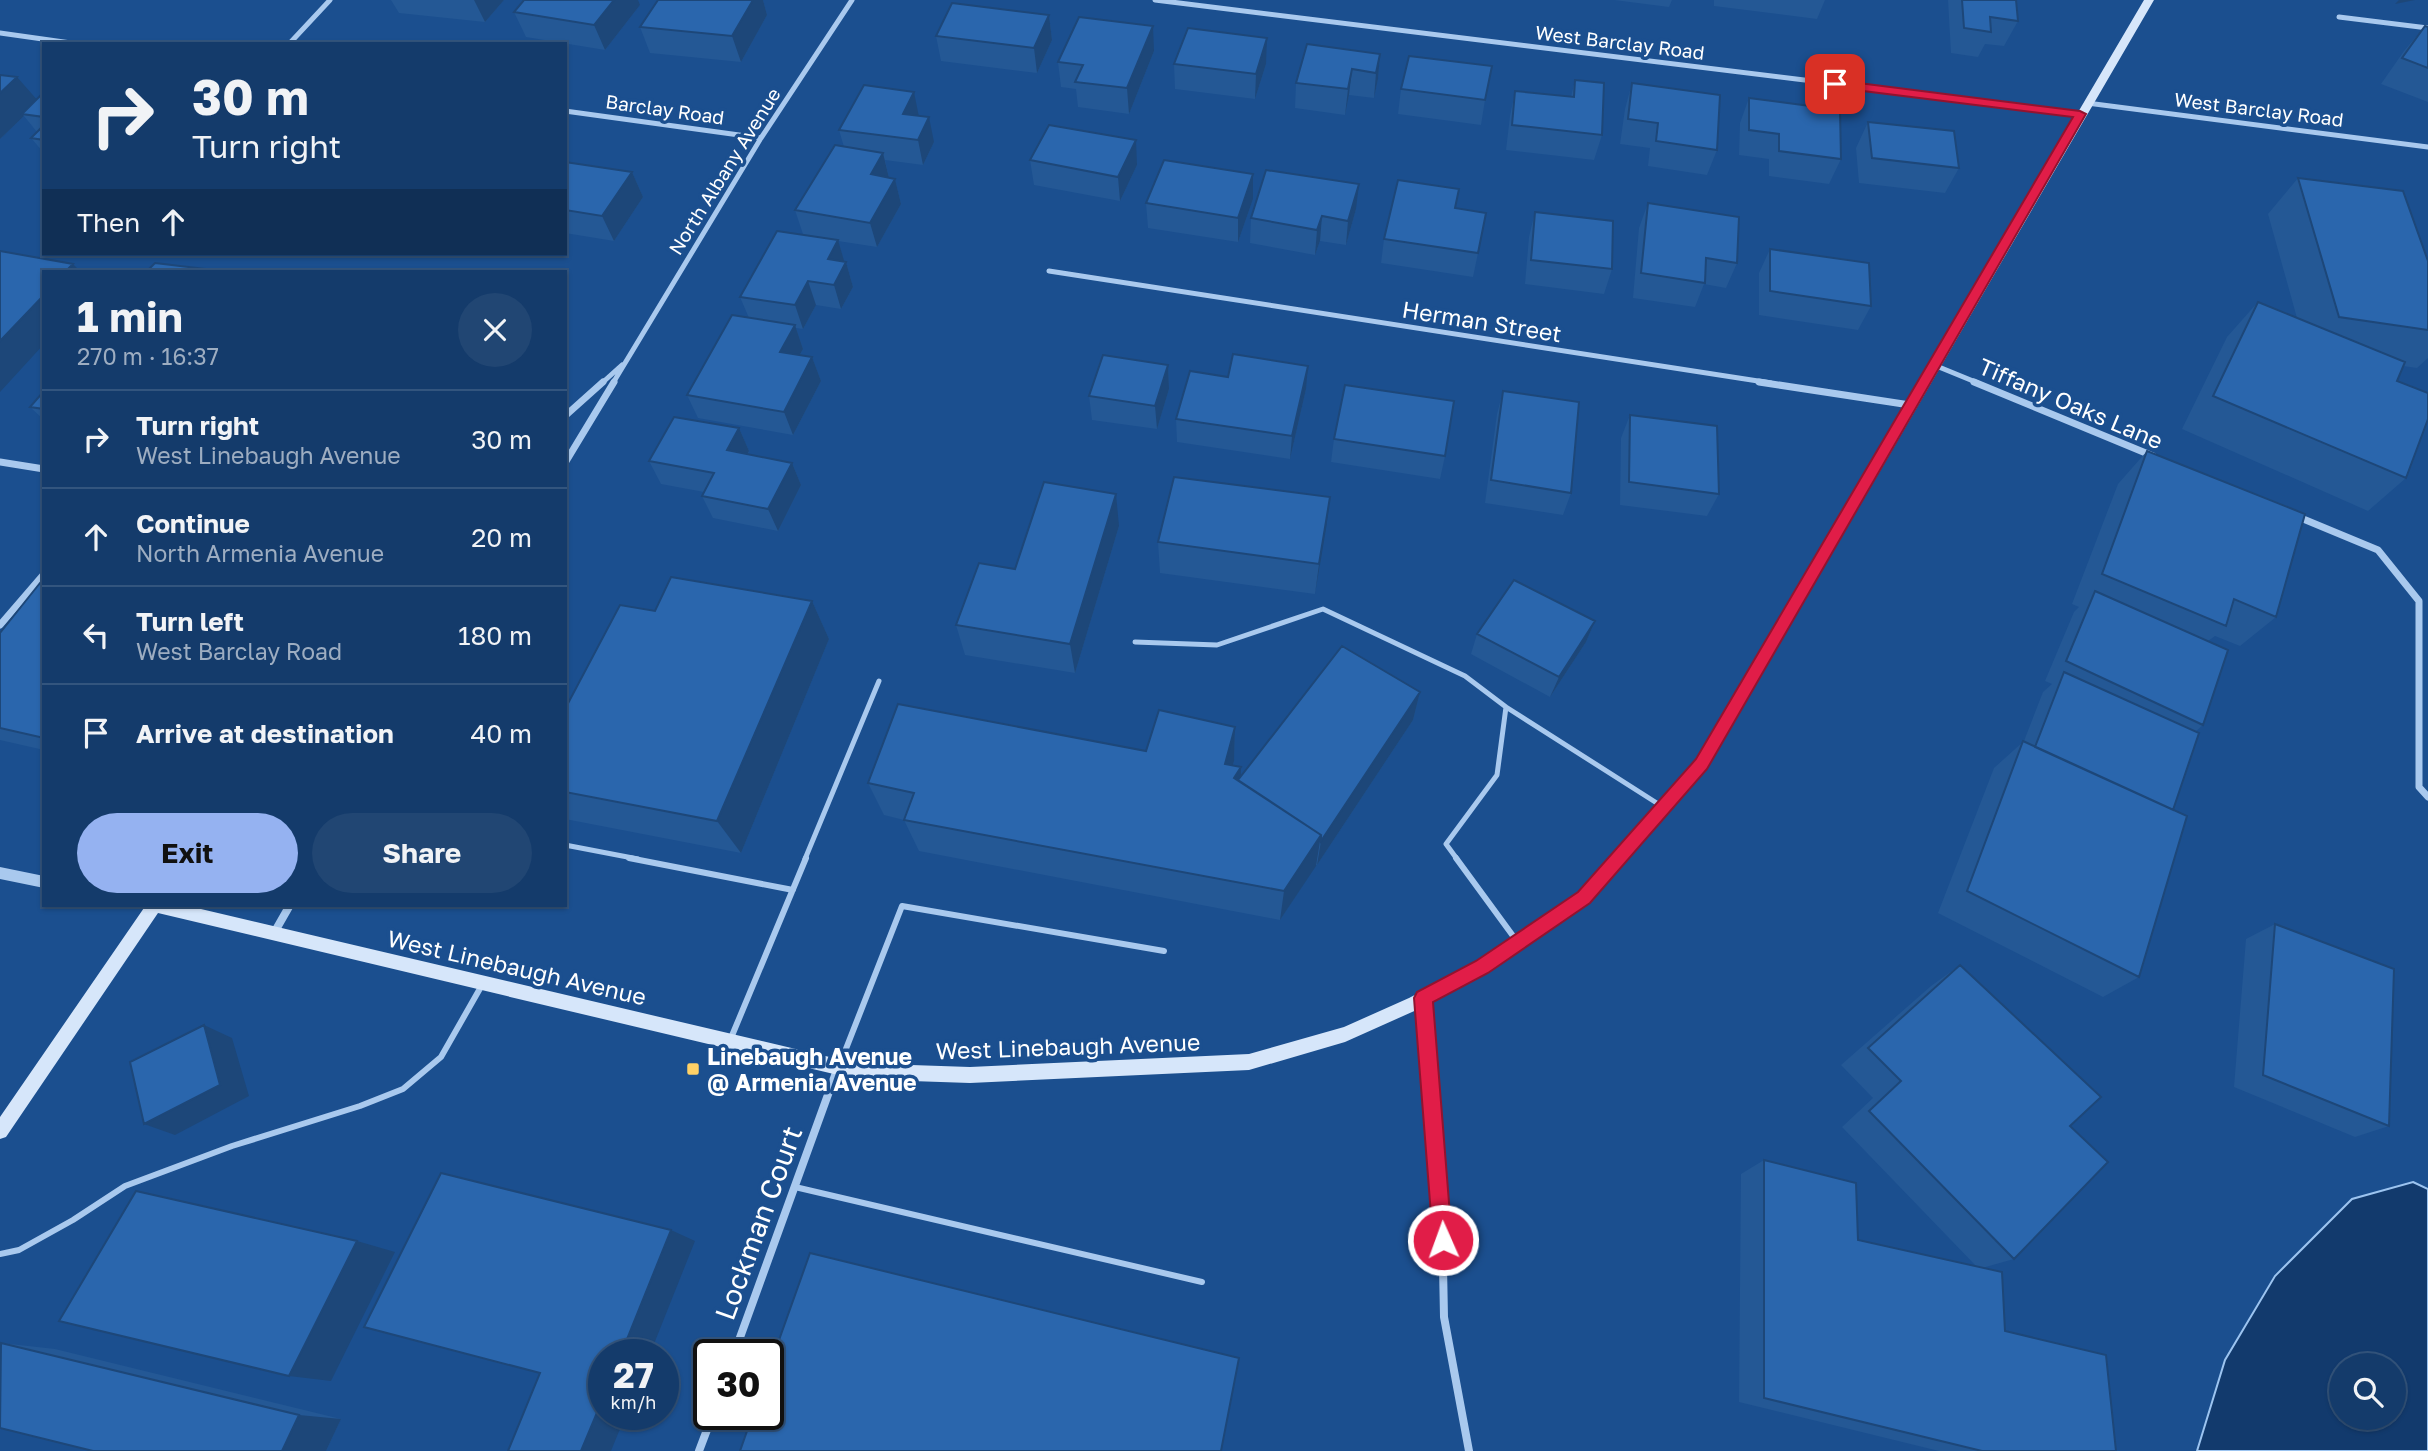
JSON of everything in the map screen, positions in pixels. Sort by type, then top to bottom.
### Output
[{"type":"main road","name":"West Linebaugh Avenue","points":[[163,907],[838,1067],[882,1072],[970,1075],[1249,1062],[1345,1034],[1482,967],[1584,897],[1702,764],[1933,365],[2149,0]]},
{"type":"main road","points":[[0,1131],[153,907]]},
{"type":"street","points":[[291,42],[330,0]]},
{"type":"street","name":"North Albany Avenue","points":[[567,460],[761,138],[852,0]]},
{"type":"street","name":"West Barclay Road","points":[[1155,0],[2428,147]]},
{"type":"street","points":[[2339,17],[2428,27]]},
{"type":"street","points":[[0,33],[64,42]]},
{"type":"street","name":"Barclay Road","points":[[567,111],[761,138]]},
{"type":"street","name":"Herman Street","points":[[1049,271],[1910,405]]},
{"type":"street","name":"North Albany Avenue","points":[[567,414],[627,360]]},
{"type":"street","name":"Tiffany Oaks Lane","points":[[1933,365],[2164,460]]},
{"type":"street","points":[[0,461],[42,469]]},
{"type":"street","points":[[2290,513],[2378,550],[2419,601],[2419,787],[2428,797]]},
{"type":"street","points":[[0,625],[42,576]]},
{"type":"street","points":[[0,873],[42,882]]},
{"type":"street","points":[[274,933],[289,907]]},
{"type":"street","points":[[1423,998],[1442,1215],[1444,1317],[1469,1451]]},
{"type":"street","name":"Lockman Court","points":[[739,1339],[838,1067]]},
{"type":"street","points":[[699,1451],[707,1430]]},
{"type":"lane","points":[[1135,642],[1217,645],[1323,609],[1465,676],[1506,707],[1664,807]]},
{"type":"lane","points":[[730,1041],[879,681]]},
{"type":"lane","points":[[1506,707],[1497,775],[1446,844],[1518,943]]},
{"type":"lane","points":[[567,845],[793,890]]},
{"type":"lane","points":[[838,1067],[902,906],[1164,951]]},
{"type":"lane","points":[[0,1254],[19,1250],[74,1220],[125,1186],[232,1146],[359,1106],[403,1089],[441,1057],[484,982]]},
{"type":"lane","points":[[794,1187],[1202,1282]]},
{"type":"water","points":[[2413,1182],[2428,1189],[2428,1451],[2197,1451],[2225,1360],[2275,1276],[2352,1199]]},
{"type":"building","points":[[524,0],[614,0],[594,25],[514,12]]},
{"type":"building","points":[[658,0],[753,0],[732,36],[640,27]]},
{"type":"building","points":[[1962,0],[2016,0],[2018,21],[1990,17],[1991,32],[1964,28]]},
{"type":"building","points":[[952,3],[1049,15],[1034,48],[936,36]]},
{"type":"building","points":[[1079,17],[1153,26],[1127,88],[1075,82],[1083,65],[1058,62]]},
{"type":"building","points":[[2425,26],[2428,27],[2428,68],[2402,58]]},
{"type":"building","points":[[1188,28],[1267,38],[1256,74],[1174,64]]},
{"type":"building","points":[[1307,44],[1380,54],[1376,73],[1352,69],[1348,89],[1296,83]]},
{"type":"building","points":[[1409,56],[1492,66],[1485,100],[1401,89]]},
{"type":"building","points":[[0,75],[17,77],[0,93]]},
{"type":"building","points":[[1575,80],[1604,83],[1602,135],[1512,125],[1515,91],[1574,97]]},
{"type":"building","points":[[1632,83],[1720,95],[1717,150],[1656,141],[1658,123],[1628,119]]},
{"type":"building","points":[[864,85],[914,92],[903,114],[929,117],[918,140],[839,130]]},
{"type":"building","points":[[41,95],[42,95],[42,117],[22,114]]},
{"type":"building","points":[[1749,98],[1840,110],[1841,159],[1779,151],[1779,134],[1749,130]]},
{"type":"building","points":[[1868,122],[1954,131],[1959,168],[1872,158]]},
{"type":"building","points":[[1049,125],[1136,140],[1118,177],[1030,160]]},
{"type":"building","points":[[42,127],[42,140],[31,138]]},
{"type":"building","points":[[835,145],[883,153],[871,174],[895,179],[870,223],[795,210]]},
{"type":"building","points":[[1164,160],[1253,174],[1238,218],[1146,203]]},
{"type":"building","points":[[567,162],[632,172],[602,216],[567,210]]},
{"type":"building","points":[[1266,170],[1359,184],[1348,221],[1322,216],[1317,230],[1251,218]]},
{"type":"building","points":[[2298,178],[2403,191],[2428,261],[2428,330],[2339,317]]},
{"type":"building","points":[[1398,180],[1459,189],[1455,208],[1486,213],[1478,253],[1384,239]]},
{"type":"building","points":[[1648,203],[1739,217],[1737,263],[1706,258],[1705,283],[1641,273]]},
{"type":"building","points":[[1535,212],[1613,221],[1612,269],[1531,260]]},
{"type":"building","points":[[777,231],[838,240],[828,259],[846,262],[834,285],[808,281],[795,305],[740,297]]},
{"type":"building","points":[[1770,249],[1869,263],[1871,306],[1770,291]]},
{"type":"building","points":[[0,251],[73,264],[67,270],[42,270],[42,297],[0,341]]},
{"type":"building","points":[[155,263],[214,270],[148,270]]},
{"type":"building","points":[[2258,302],[2405,362],[2397,381],[2428,393],[2428,419],[2406,478],[2213,396]]},
{"type":"building","points":[[732,315],[795,325],[780,352],[812,357],[784,412],[687,395]]},
{"type":"building","points":[[1233,354],[1308,366],[1292,436],[1176,419],[1190,371],[1228,377]]},
{"type":"building","points":[[1103,355],[1168,365],[1155,406],[1089,396]]},
{"type":"building","points":[[1345,385],[1454,401],[1445,456],[1334,439]]},
{"type":"building","points":[[1503,391],[1579,402],[1571,493],[1491,480]]},
{"type":"building","points":[[42,393],[42,409],[30,407]]},
{"type":"building","points":[[1630,415],[1717,426],[1719,494],[1629,482]]},
{"type":"building","points":[[674,417],[739,428],[727,450],[792,463],[768,509],[702,496],[714,473],[649,461]]},
{"type":"building","points":[[2147,451],[2305,514],[2276,617],[2234,599],[2226,626],[2102,574]]},
{"type":"building","points":[[1174,477],[1330,497],[1319,564],[1158,542]]},
{"type":"building","points":[[1044,482],[1116,494],[1070,644],[956,625],[979,563],[1015,569]]},
{"type":"building","points":[[671,577],[812,601],[717,821],[567,792],[567,705],[620,605],[655,611]]},
{"type":"building","points":[[42,580],[42,738],[0,728],[0,633]]},
{"type":"building","points":[[1514,580],[1595,621],[1559,677],[1477,634]]},
{"type":"building","points":[[2095,591],[2228,650],[2203,725],[2066,661]]},
{"type":"building","points":[[1342,646],[1420,692],[1321,841],[1321,835],[1238,780]]},
{"type":"building","points":[[2064,672],[2199,733],[2173,810],[2035,747]]},
{"type":"building","points":[[898,704],[1146,751],[1159,710],[1235,727],[1225,764],[1241,767],[1234,778],[1321,835],[1284,891],[904,820],[914,793],[868,783]]},
{"type":"building","points":[[2023,741],[2187,816],[2139,977],[1967,891]]},
{"type":"building","points":[[2275,924],[2394,969],[2389,1126],[2263,1075]]},
{"type":"building","points":[[1960,965],[2101,1097],[2070,1126],[2108,1162],[2014,1259],[1869,1111],[1901,1081],[1868,1048]]},
{"type":"building","points":[[204,1025],[220,1085],[144,1124],[130,1062]]},
{"type":"building","points":[[1764,1160],[1856,1183],[1858,1240],[2002,1272],[2005,1331],[2106,1355],[2116,1451],[1982,1451],[1764,1398]]},
{"type":"building","points":[[441,1173],[671,1230],[627,1339],[588,1339],[590,1430],[581,1451],[508,1451],[540,1373],[364,1327]]},
{"type":"building","points":[[136,1191],[357,1241],[289,1376],[59,1321]]},
{"type":"building","points":[[810,1253],[1239,1358],[1221,1451],[740,1451],[747,1430],[784,1430],[784,1339],[779,1339]]},
{"type":"building","points":[[1,1343],[299,1415],[282,1451],[93,1451],[0,1428]]},
{"type":"place","name":"Linebaugh Avenue @ Armenia Avenue","points":[[693,1069]]},
{"type":"route","points":[[1443,1240],[1423,998],[1482,967],[1584,897],[1702,764],[1793,603],[2080,114],[1835,84]]}]
